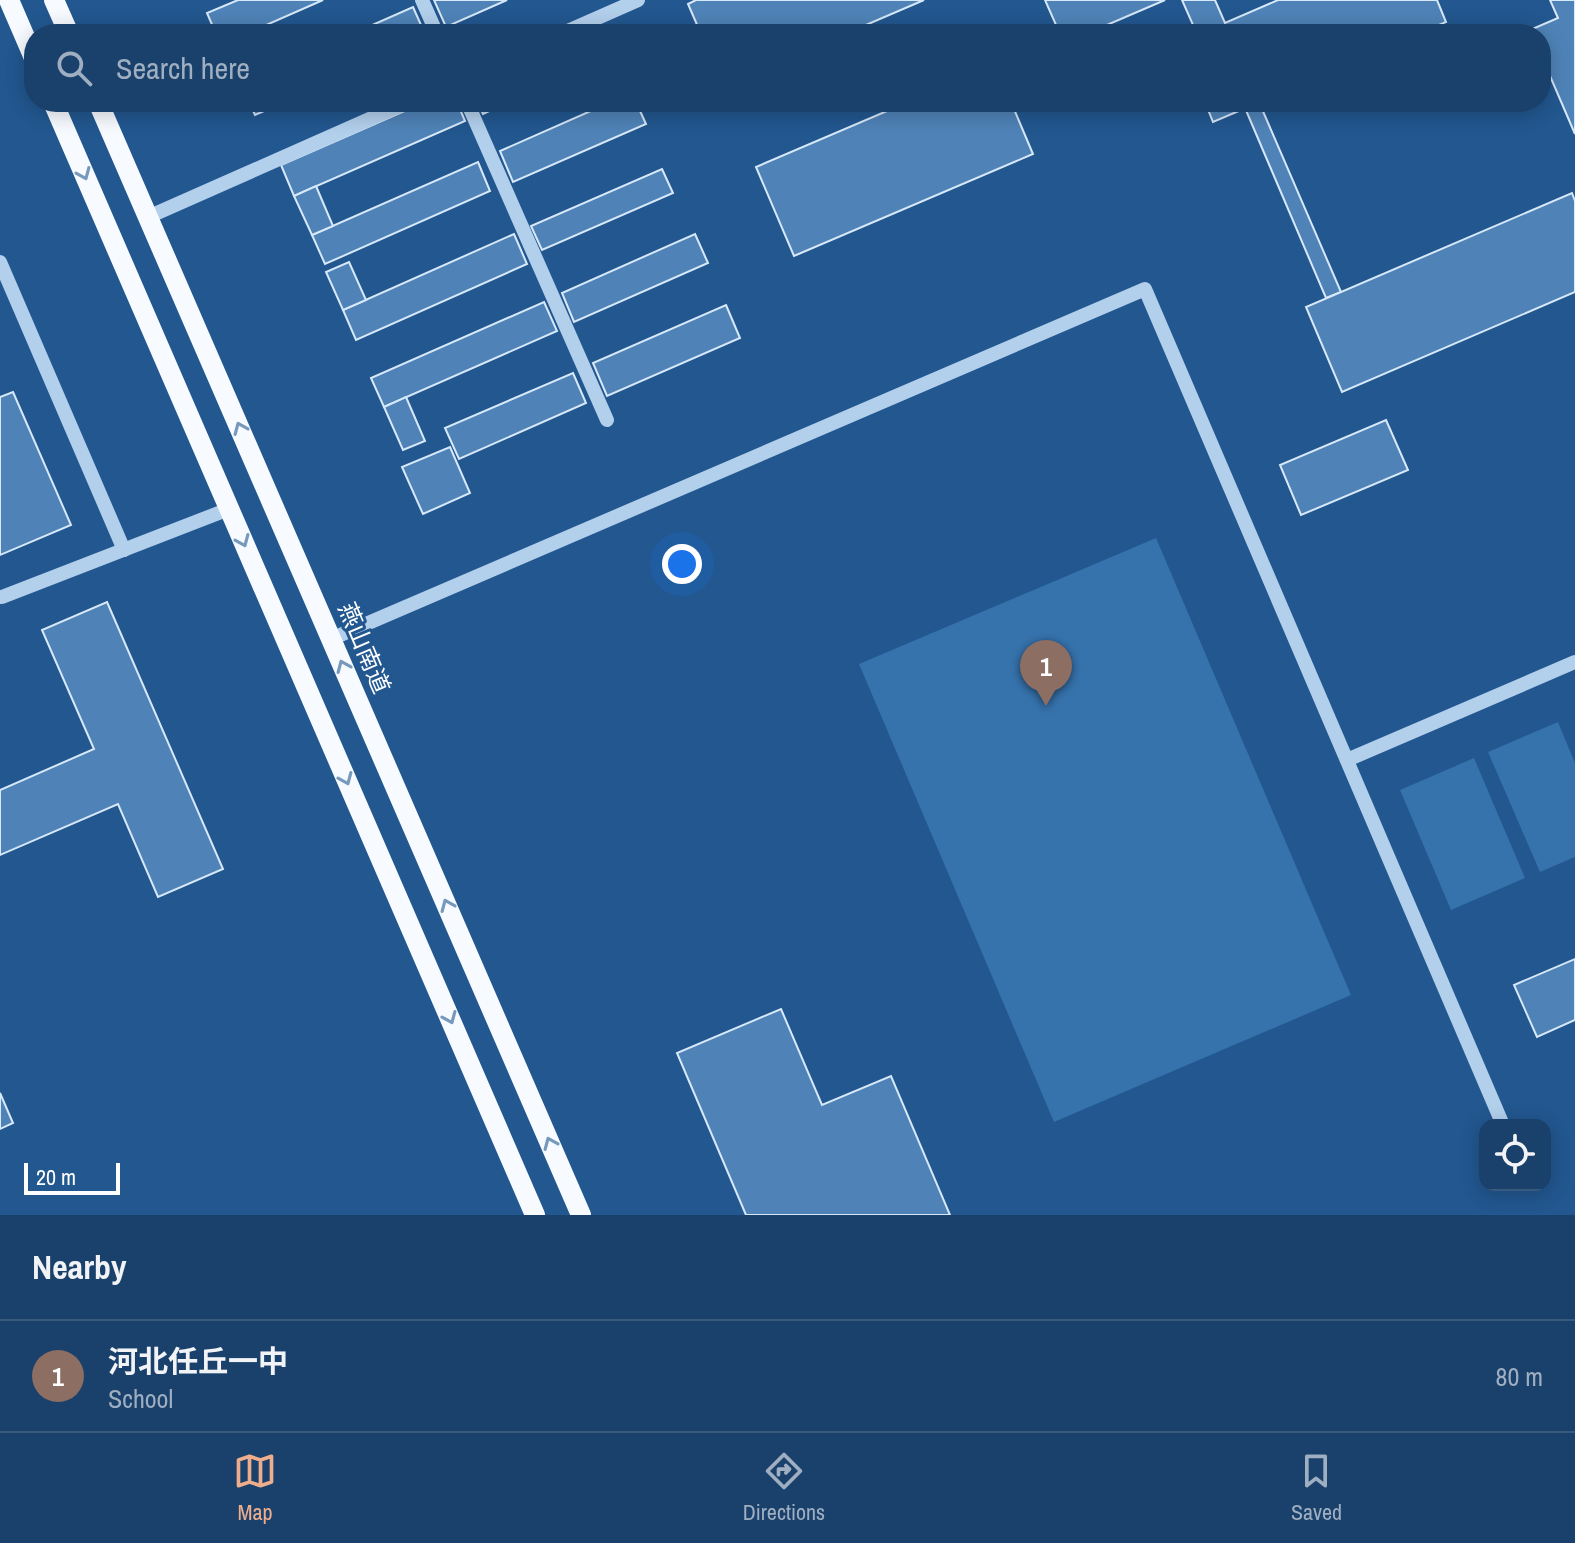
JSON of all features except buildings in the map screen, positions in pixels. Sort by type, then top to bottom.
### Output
[{"type":"main road","points":[[9,0],[24,35]]},
{"type":"main road","points":[[54,0],[65,24]]},
{"type":"main road","points":[[57,112],[535,1215]]},
{"type":"main road","name":"燕山南道","points":[[102,112],[581,1215]]},
{"type":"lane","points":[[422,0],[433,24]]},
{"type":"lane","points":[[584,24],[638,0]]},
{"type":"lane","points":[[148,217],[385,112]]},
{"type":"lane","points":[[471,112],[607,420]]},
{"type":"lane","points":[[0,262],[124,550]]},
{"type":"lane","points":[[331,639],[1145,289],[1500,1119]]},
{"type":"lane","points":[[0,597],[229,509]]},
{"type":"lane","points":[[1347,760],[1575,662]]},
{"type":"shaded area","points":[[1156,538],[1351,995],[1054,1122],[859,664]]},
{"type":"shaded area","points":[[1558,722],[1575,763],[1575,857],[1540,872],[1488,752]]},
{"type":"shaded area","points":[[1474,758],[1525,878],[1451,910],[1400,790]]},
{"type":"place","name":"河北任丘一中","points":[[1046,706]]}]
